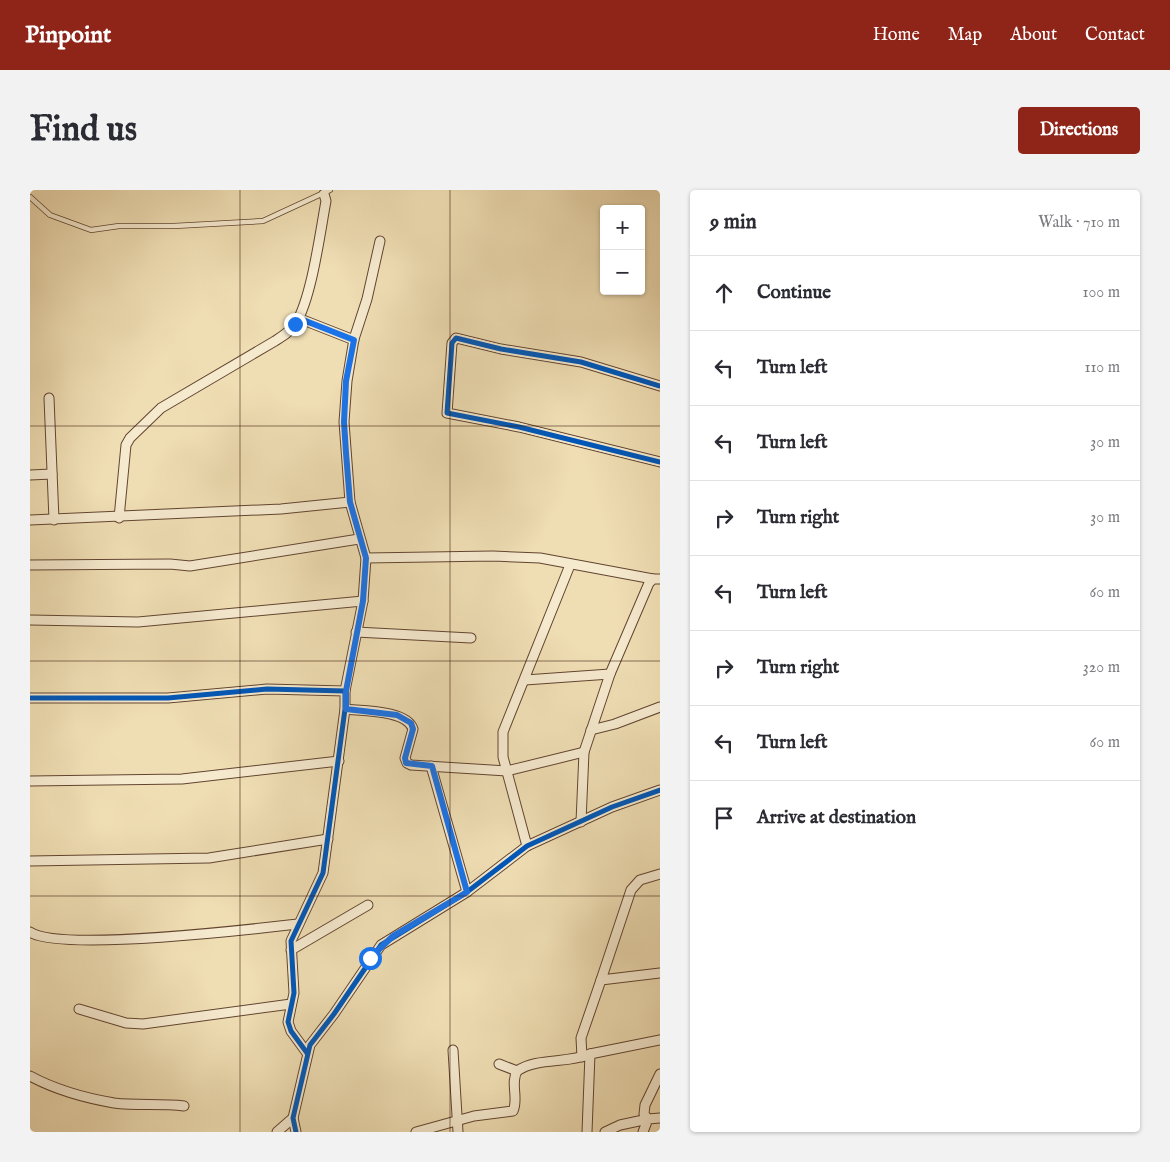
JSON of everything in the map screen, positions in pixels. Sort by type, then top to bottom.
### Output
[{"type":"street","points":[[119,518],[126,445],[130,438],[161,408],[287,334],[298,318],[308,289],[327,192]]},
{"type":"street","points":[[307,1053],[291,1031],[288,1022],[294,993],[291,941],[322,874],[346,709],[346,691],[363,601],[366,558],[359,539],[350,502],[344,422],[346,381],[354,340],[367,299],[380,241]]},
{"type":"street","points":[[298,318],[354,340]]},
{"type":"street","points":[[660,386],[581,362],[456,338],[452,343],[447,413],[519,427],[660,462]]},
{"type":"street","points":[[49,398],[54,520]]},
{"type":"street","points":[[30,475],[52,474]]},
{"type":"street","points":[[30,520],[119,518],[281,509],[350,502]]},
{"type":"street","points":[[30,565],[170,564],[190,566],[359,539]]},
{"type":"street","points":[[366,558],[493,556],[540,558],[570,565],[657,579]]},
{"type":"street","points":[[527,846],[503,757],[503,732],[570,565]]},
{"type":"street","points":[[581,822],[584,752],[610,674],[642,597],[649,583],[657,579]]},
{"type":"street","points":[[30,620],[138,622],[363,601]]},
{"type":"street","points":[[356,632],[471,638]]},
{"type":"street","points":[[525,680],[610,674]]},
{"type":"street","points":[[30,698],[168,698],[267,689],[346,691]]},
{"type":"street","points":[[591,730],[615,724],[660,707]]},
{"type":"street","points":[[346,709],[397,715],[408,720],[413,729],[405,758],[406,763],[507,771],[584,752]]},
{"type":"street","points":[[30,781],[182,779],[339,761]]},
{"type":"street","points":[[432,766],[467,892]]},
{"type":"street","points":[[296,1132],[293,1118],[310,1044],[334,1014],[381,945],[467,892],[527,846],[629,801],[660,790]]},
{"type":"street","points":[[30,861],[209,858],[328,839]]},
{"type":"street","points":[[587,1132],[586,1056],[581,1038],[631,890],[640,880],[660,874]]},
{"type":"street","points":[[291,950],[368,905]]},
{"type":"street","points":[[30,932],[51,939],[82,941],[248,930],[298,924]]},
{"type":"street","points":[[601,980],[660,973]]},
{"type":"street","points":[[79,1009],[126,1023],[143,1024],[291,1004]]},
{"type":"street","points":[[499,1064],[517,1071],[539,1062],[586,1056],[660,1040]]},
{"type":"street","points":[[453,1050],[458,1132]]},
{"type":"street","points":[[416,1132],[474,1116],[513,1110],[516,1102],[514,1088],[517,1071]]},
{"type":"street","points":[[648,1119],[644,1114],[645,1105],[660,1074]]},
{"type":"street","points":[[30,1076],[52,1088],[115,1103],[184,1106]]},
{"type":"street","points":[[277,1132],[293,1118]]},
{"type":"street","points":[[605,1132],[620,1125],[660,1118]]},
{"type":"street","points":[[643,1132],[648,1119]]},
{"type":"lane","points":[[30,196],[50,215],[92,230],[119,226],[174,226],[263,221],[327,192]]},
{"type":"cycle path","points":[[660,386],[581,362],[501,349],[456,338],[452,343],[447,413],[519,427],[660,462]]},
{"type":"cycle path","points":[[30,698],[168,698],[267,689],[345,691],[345,709],[323,873],[291,941],[294,993],[288,1022],[291,1031],[307,1053]]},
{"type":"cycle path","points":[[296,1132],[293,1118],[310,1045],[334,1014],[381,945],[467,892],[527,846],[612,807],[660,790]]},
{"type":"route","points":[[295,324],[298,318],[354,340],[346,381],[344,422],[350,502],[359,539],[366,558],[363,601],[346,691],[346,709],[397,715],[411,723],[413,729],[405,758],[406,763],[432,766],[467,892],[393,936],[381,945],[370,958]]}]
